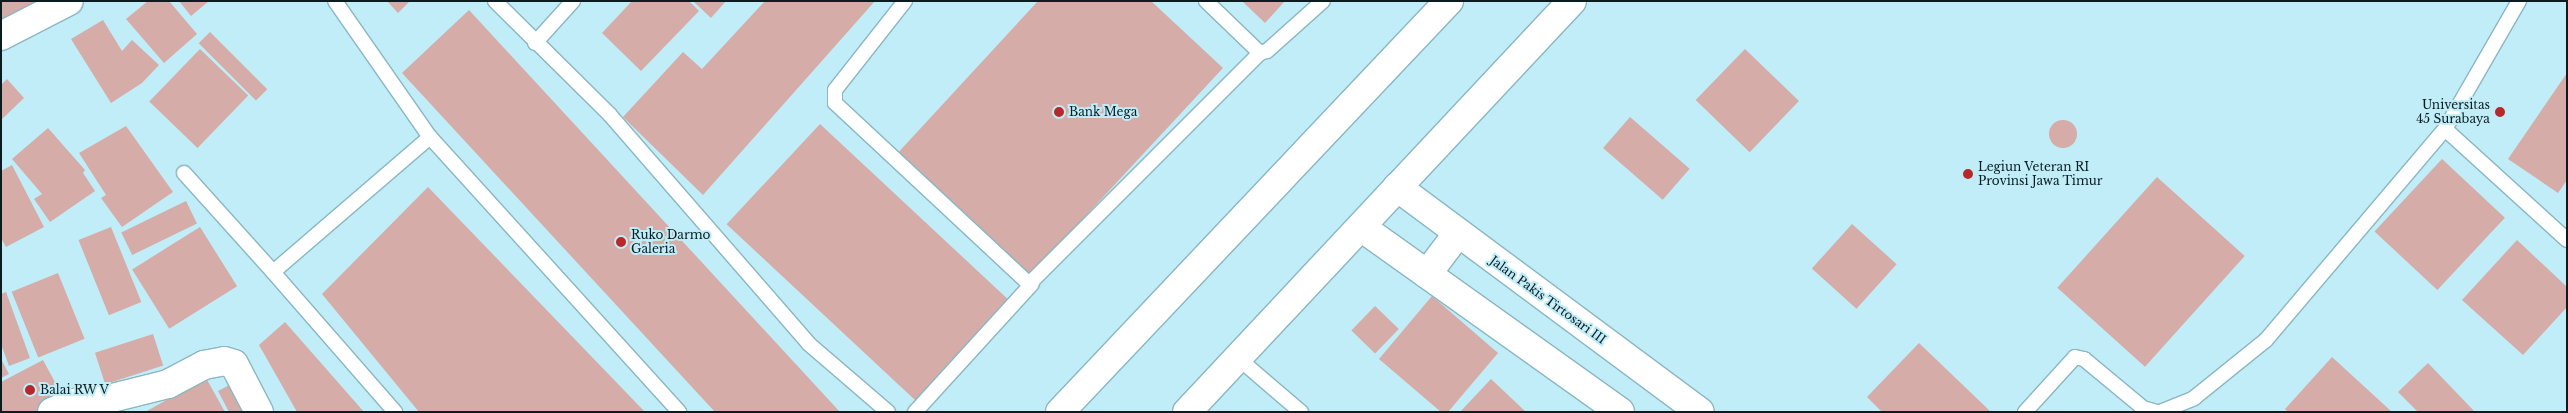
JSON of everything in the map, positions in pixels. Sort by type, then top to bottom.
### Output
[{"type":"main road","points":[[1,36],[69,1]]},
{"type":"main road","points":[[1197,408],[1238,358],[1572,1]]},
{"type":"main road","points":[[1060,412],[1438,5]]},
{"type":"main road","name":"Jalan Pakis Tirtosari III","points":[[1398,187],[1700,412]]},
{"type":"main road","points":[[1361,227],[1620,412]]},
{"type":"main road","points":[[1427,274],[1458,233]]},
{"type":"main road","points":[[52,412],[74,403],[108,399],[168,384],[204,365],[224,361],[234,364],[259,412]]},
{"type":"lane","points":[[335,1],[430,137],[679,412]]},
{"type":"lane","points":[[495,1],[535,43],[610,115],[809,344],[888,412]]},
{"type":"lane","points":[[535,43],[573,1]]},
{"type":"lane","points":[[905,1],[835,90],[835,103],[1026,283],[1032,284]]},
{"type":"lane","points":[[1206,1],[1260,53]]},
{"type":"lane","points":[[915,412],[1032,284],[1260,53],[1268,51],[1323,1]]},
{"type":"lane","points":[[2025,412],[2075,357],[2084,359],[2143,408],[2158,412],[2194,398],[2266,340],[2445,128],[2518,1]]},
{"type":"lane","points":[[2445,128],[2567,240]]},
{"type":"lane","points":[[273,272],[430,137]]},
{"type":"lane","points":[[184,173],[395,412]]},
{"type":"lane","points":[[1238,358],[1301,412]]},
{"type":"building","points":[[1,1],[43,1],[1,24]]},
{"type":"building","points":[[148,1],[169,1],[197,34],[164,63],[126,19]]},
{"type":"building","points":[[179,1],[209,1],[191,16]]},
{"type":"building","points":[[387,1],[410,1],[398,13]]},
{"type":"building","points":[[632,1],[689,1],[699,11],[641,71],[602,33]]},
{"type":"building","points":[[693,1],[726,1],[711,18]]},
{"type":"building","points":[[765,1],[875,1],[703,195],[623,117],[683,52],[702,69]]},
{"type":"building","name":"Bank Mega","points":[[1038,1],[1151,1],[1223,68],[1027,279],[895,156]]},
{"type":"building","points":[[1242,1],[1285,1],[1265,23]]},
{"type":"building","name":"Ruko Darmo Galeria","points":[[469,10],[840,412],[715,412],[402,73]]},
{"type":"building","points":[[103,20],[122,51],[132,40],[159,65],[142,83],[111,103],[71,39]]},
{"type":"building","points":[[210,32],[267,89],[256,101],[199,43]]},
{"type":"building","points":[[200,49],[248,96],[197,148],[149,102]]},
{"type":"building","points":[[1745,49],[1799,101],[1750,152],[1696,100]]},
{"type":"building","points":[[2567,73],[2567,180],[2558,193],[2508,159]]},
{"type":"building","points":[[7,79],[24,98],[1,120],[1,85]]},
{"type":"building","points":[[1630,117],[1690,169],[1663,200],[1603,148]]},
{"type":"building","points":[[2063,120],[2073,124],[2077,134],[2073,144],[2063,148],[2053,144],[2049,134],[2053,124]]},
{"type":"building","points":[[820,124],[1009,300],[915,400],[727,224]]},
{"type":"building","points":[[126,126],[173,192],[122,227],[101,198],[106,195],[79,153]]},
{"type":"building","points":[[48,128],[85,170],[83,173],[95,191],[50,222],[34,199],[42,194],[12,159]]},
{"type":"building","points":[[2442,159],[2505,218],[2437,290],[2374,231]]},
{"type":"building","points":[[12,165],[44,227],[6,247],[1,238],[1,171]]},
{"type":"building","points":[[2157,177],[2245,256],[2145,367],[2057,288]]},
{"type":"building","points":[[428,187],[645,412],[419,412],[322,294]]},
{"type":"building","points":[[186,201],[197,223],[132,255],[121,233]]},
{"type":"building","points":[[1852,224],[1897,264],[1856,309],[1812,269]]},
{"type":"building","points":[[111,227],[141,302],[109,315],[79,240]]},
{"type":"building","points":[[200,227],[237,286],[169,329],[132,269]]},
{"type":"building","points":[[2517,240],[2567,287],[2567,307],[2523,355],[2462,300]]},
{"type":"building","points":[[58,273],[85,339],[38,358],[12,292]]},
{"type":"building","points":[[6,292],[30,358],[9,366],[1,344],[1,294]]},
{"type":"building","points":[[1432,296],[1498,353],[1448,412],[1441,412],[1379,359]]},
{"type":"building","points":[[1375,306],[1399,329],[1375,353],[1351,330]]},
{"type":"building","points":[[285,322],[364,412],[297,412],[259,345]]},
{"type":"building","points":[[153,334],[163,365],[105,384],[95,353]]},
{"type":"building","points":[[1919,343],[1991,412],[1882,412],[1867,397]]},
{"type":"building","points":[[2332,357],[2392,412],[2288,412],[2285,409]]},
{"type":"building","points":[[1,359],[9,374],[1,378]]},
{"type":"building","name":"Balai RW V","points":[[43,360],[63,397],[35,412],[1,412],[1,382]]},
{"type":"building","points":[[2428,363],[2475,412],[2418,412],[2398,392]]},
{"type":"building","points":[[206,378],[225,412],[145,412]]},
{"type":"building","points":[[1491,379],[1526,412],[1460,412]]},
{"type":"building","points":[[237,381],[254,412],[229,412],[218,391]]},
{"type":"place","name":"Bank Mega","points":[[1059,112]]},
{"type":"place","name":"Universitas 45 Surabaya","points":[[2500,112]]},
{"type":"place","name":"Legiun Veteran RI Provinsi Jawa Timur","points":[[1968,174]]},
{"type":"place","name":"Ruko Darmo Galeria","points":[[621,242]]},
{"type":"place","name":"Balai RW V","points":[[30,390]]}]
